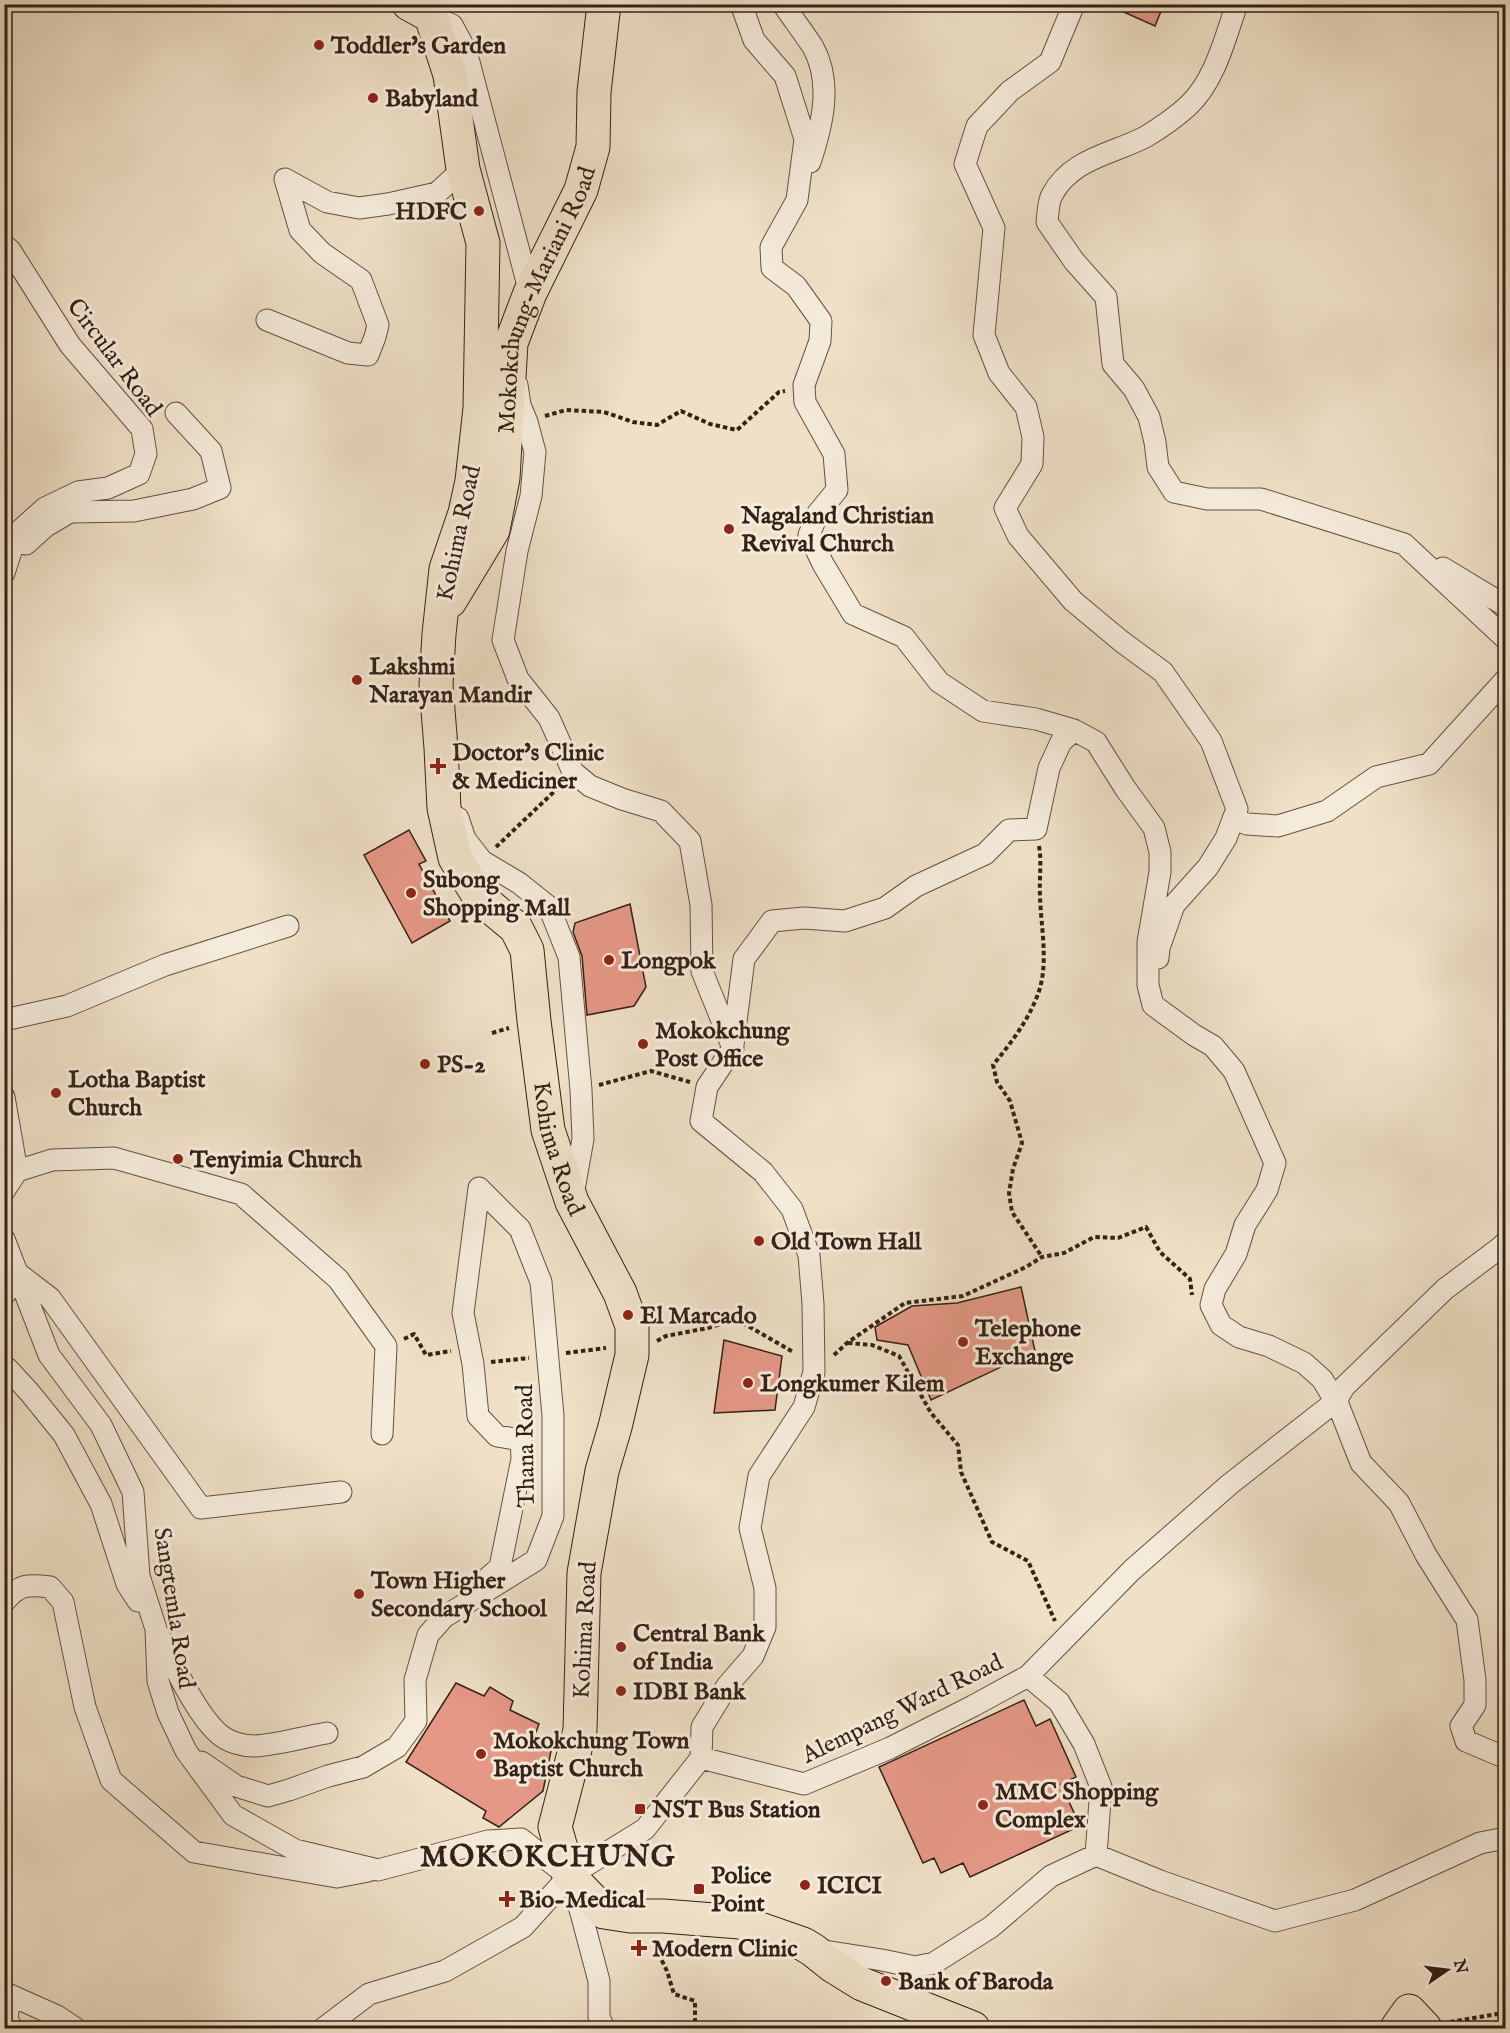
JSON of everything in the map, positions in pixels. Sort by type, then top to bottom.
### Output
[{"type":"highway","name":"Mokokchung-Mariani Road","points":[[441,616],[492,530],[503,478],[511,343],[530,292],[581,190],[593,147],[594,92],[604,4]]},
{"type":"highway","name":"Kohima Road","points":[[422,8],[450,75],[464,169],[483,243],[480,408],[472,481],[465,513],[446,569],[436,685],[444,808],[455,858],[480,898],[516,928],[527,950],[548,1130],[572,1202],[620,1293],[632,1326],[632,1355],[602,1471],[584,1573],[580,1730],[555,1827],[569,1876],[604,1912],[630,1916],[740,1922],[803,1944],[862,1984],[973,2028]]},
{"type":"highway","points":[[1397,2028],[1409,2011],[1437,2025]]},
{"type":"street","points":[[741,4],[754,40],[785,76],[805,139],[797,200]]},
{"type":"street","points":[[783,4],[814,50],[824,81],[824,109],[819,135],[797,200],[771,247],[772,268],[796,286],[821,321],[820,341],[804,385],[805,402],[834,453],[837,490],[818,513],[809,535],[823,564],[853,614],[904,637],[939,682],[983,711],[1036,719],[1074,730],[1096,742],[1154,828],[1160,852],[1160,872],[1148,942],[1148,985],[1153,1005],[1213,1046],[1234,1071],[1275,1162],[1267,1190],[1245,1226],[1236,1254],[1215,1289],[1211,1305],[1221,1325],[1239,1337],[1269,1346],[1304,1363],[1322,1379],[1336,1401],[1361,1463],[1398,1503],[1426,1555],[1467,1620],[1475,1680],[1474,1705],[1461,1726],[1466,1741],[1506,1758]]},
{"type":"street","points":[[1074,4],[1050,62],[1010,91],[977,126],[965,164],[994,228],[984,335],[999,373],[1026,407],[1033,437],[1032,464],[1005,508],[1018,536],[1072,601],[1121,642],[1162,672],[1211,741],[1237,808],[1226,838],[1208,867],[1174,905],[1158,948],[1153,1005]]},
{"type":"street","points":[[1237,4],[1220,53],[1206,82],[1188,106],[1146,136],[1097,156],[1068,173],[1051,196],[1047,222],[1074,261],[1106,297],[1113,364],[1134,389],[1149,417],[1158,468],[1174,492],[1207,499],[1262,499],[1404,544],[1506,606]]},
{"type":"street","points":[[422,8],[452,25],[466,51],[530,292]]},
{"type":"street","points":[[267,320],[348,353],[368,355],[378,325],[361,279],[322,253],[300,230],[285,179],[327,202],[359,208],[388,204],[437,192],[464,169]]},
{"type":"street","name":"Circular Road","points":[[6,242],[70,345],[142,429],[146,454],[139,474],[108,488],[78,492],[45,508],[17,533],[6,568]]},
{"type":"street","points":[[511,343],[520,405],[535,452],[531,496],[517,551],[503,640],[518,679],[549,718],[573,772],[590,786],[661,811],[690,841],[701,904],[702,971],[733,1048]]},
{"type":"street","points":[[6,568],[46,526],[70,512],[134,511],[193,499],[220,488],[211,452],[176,413]]},
{"type":"street","points":[[1404,544],[1506,639]]},
{"type":"street","points":[[1233,819],[1247,824],[1278,826],[1327,811],[1376,777],[1429,764],[1506,679]]},
{"type":"street","points":[[324,2028],[369,1994],[444,1971],[523,1927],[569,1876],[645,1829],[701,1758],[702,1727],[727,1686],[753,1656],[765,1627],[765,1588],[750,1528],[759,1476],[804,1407],[814,1372],[813,1304],[809,1255],[792,1209],[763,1172],[701,1122],[707,1087],[733,1048],[744,959],[772,921],[804,918],[845,921],[885,908],[916,886],[985,854],[1009,830],[1036,829],[1049,768],[1061,741],[1074,730]]},
{"type":"street","points":[[443,772],[465,839],[482,861],[519,883],[549,907],[568,957],[584,1139],[572,1202]]},
{"type":"street","points":[[4,1020],[67,1006],[165,965],[288,926]]},
{"type":"street","points":[[4,1097],[17,1172]]},
{"type":"street","points":[[4,1191],[17,1172],[52,1160],[114,1158],[241,1194],[338,1279],[386,1346],[382,1434]]},
{"type":"street","name":"Thana Road","points":[[186,1751],[236,1786],[268,1796],[327,1776],[363,1767],[397,1747],[416,1721],[415,1680],[428,1635],[444,1617],[536,1560],[553,1516],[553,1416],[541,1282],[520,1228],[479,1188],[463,1313],[472,1356]]},
{"type":"street","name":"Sangtemla Road","points":[[4,1239],[20,1275],[49,1355],[101,1425],[132,1491],[139,1576],[156,1629],[158,1681],[168,1713],[186,1751],[233,1815],[295,1850],[378,1870],[488,1841],[521,1839],[569,1876]]},
{"type":"street","points":[[1028,1676],[1132,1569],[1230,1484],[1336,1401],[1344,1387],[1432,1302],[1506,1242]]},
{"type":"street","points":[[4,1295],[20,1275],[50,1298],[201,1508],[341,1492]]},
{"type":"street","points":[[444,1617],[500,1567],[522,1459],[521,1440],[497,1436],[478,1416],[472,1356]]},
{"type":"street","points":[[4,1368],[8,1369],[30,1393],[64,1435],[101,1504],[127,1584],[156,1629],[180,1678],[207,1720],[219,1734],[232,1742],[253,1746],[327,1733]]},
{"type":"street","points":[[4,1602],[14,1591],[30,1584],[50,1587],[63,1602],[85,1707],[111,1780],[194,1852],[337,1877],[378,1870]]},
{"type":"street","name":"Alempang Ward Road","points":[[701,1758],[804,1784],[890,1748],[973,1707],[1028,1676],[1059,1702],[1084,1744],[1101,1787],[1096,1855]]},
{"type":"street","points":[[813,1950],[915,1967],[934,1963],[991,1927],[1051,1876],[1096,1855],[1161,1881],[1275,1921],[1355,1900],[1480,1843],[1506,1838]]},
{"type":"street","points":[[569,1876],[599,1981],[599,2017],[604,2028]]},
{"type":"street","points":[[12,2028],[7,2019],[7,1995],[57,2016],[75,2028]]},
{"type":"path","points":[[527,422],[566,410],[604,412],[633,422],[657,425],[681,411],[710,424],[737,430],[779,392],[804,385]]},
{"type":"path","points":[[482,861],[573,772]]},
{"type":"path","points":[[1036,829],[1042,861],[1040,888],[1043,965],[1039,993],[1024,1024],[993,1065],[997,1082],[1010,1101],[1022,1143],[1013,1169],[1009,1193],[1012,1212],[1042,1257]]},
{"type":"path","points":[[581,1090],[651,1071],[707,1087]]},
{"type":"path","points":[[386,1346],[414,1334],[426,1355],[547,1355],[610,1348],[632,1355],[666,1336],[708,1328],[736,1319],[802,1356],[814,1372],[847,1343],[905,1303],[963,1296],[1026,1267],[1042,1257],[1065,1253],[1094,1237],[1118,1238],[1146,1227],[1160,1252],[1190,1279],[1193,1300]]},
{"type":"path","points":[[847,1343],[872,1345],[899,1356],[931,1413],[958,1445],[961,1472],[992,1542],[1028,1561],[1055,1619],[1058,1643]]},
{"type":"path","points":[[630,1916],[644,1924],[667,1971],[674,1994],[695,2001],[695,2028]]},
{"type":"path","points":[[1437,2025],[1497,2014],[1506,2017]]},
{"type":"building","points":[[1106,4],[1164,4],[1155,26]]},
{"type":"building","points":[[409,830],[426,861],[419,864],[450,921],[412,943],[364,855]]},
{"type":"building","name":"Longpok","points":[[630,904],[646,987],[634,1006],[587,1015],[582,956],[573,932],[575,923]]},
{"type":"building","name":"Telephone Exchange","points":[[1021,1287],[1035,1351],[931,1400],[908,1345],[877,1340],[875,1327],[912,1306],[957,1303]]},
{"type":"building","name":"Longkumer Kilem","points":[[724,1340],[782,1356],[775,1410],[714,1413]]},
{"type":"building","name":"Mokokchung Town Baptist Church","points":[[456,1683],[484,1696],[490,1687],[513,1701],[510,1710],[539,1724],[535,1735],[552,1746],[543,1791],[499,1827],[483,1818],[486,1811],[406,1762]]},
{"type":"building","name":"MMC Shopping Complex","points":[[1024,1700],[1036,1726],[1050,1719],[1076,1777],[1061,1784],[1080,1826],[970,1877],[963,1863],[941,1873],[934,1858],[923,1863],[879,1767]]},
{"type":"place","name":"Toddler's Garden","points":[[319,45]]},
{"type":"place","name":"Babyland","points":[[373,98]]},
{"type":"place","name":"HDFC","points":[[479,211]]},
{"type":"place","name":"Nagaland Christian Revival Church","points":[[729,529]]},
{"type":"place","name":"Lakshmi Narayan Mandir","points":[[357,680]]},
{"type":"place","name":"Doctor's Clinic & Mediciner","points":[[438,766]]},
{"type":"place","name":"Subong Shopping Mall","points":[[411,893]]},
{"type":"place","name":"Longpok","points":[[609,960]]},
{"type":"place","name":"Mokokchung Post Office","points":[[643,1044]]},
{"type":"place","name":"PS-2","points":[[425,1064]]},
{"type":"place","name":"Lotha Baptist Church","points":[[56,1093]]},
{"type":"place","name":"Tenyimia Church","points":[[178,1159]]},
{"type":"place","name":"Old Town Hall","points":[[759,1241]]},
{"type":"place","name":"El Marcado","points":[[628,1315]]},
{"type":"place","name":"Telephone Exchange","points":[[963,1342]]},
{"type":"place","name":"Longkumer Kilem","points":[[748,1383]]},
{"type":"place","name":"Town Higher Secondary School","points":[[359,1594]]},
{"type":"place","name":"Central Bank of India","points":[[621,1647]]},
{"type":"place","name":"IDBI Bank","points":[[621,1691]]},
{"type":"place","name":"Mokokchung Town Baptist Church","points":[[481,1754]]},
{"type":"place","name":"MMC Shopping Complex","points":[[983,1805]]},
{"type":"place","name":"NST Bus Station","points":[[640,1809]]},
{"type":"place","name":"ICICI","points":[[805,1885]]},
{"type":"place","name":"Police Point","points":[[699,1889]]},
{"type":"place","name":"Bio-Medical","points":[[507,1899]]},
{"type":"place","name":"Modern Clinic","points":[[639,1948]]},
{"type":"place","name":"Bank of Baroda","points":[[886,1981]]},
{"type":"district","name":"MOKOKCHUNG","points":[[548,1856]]}]
